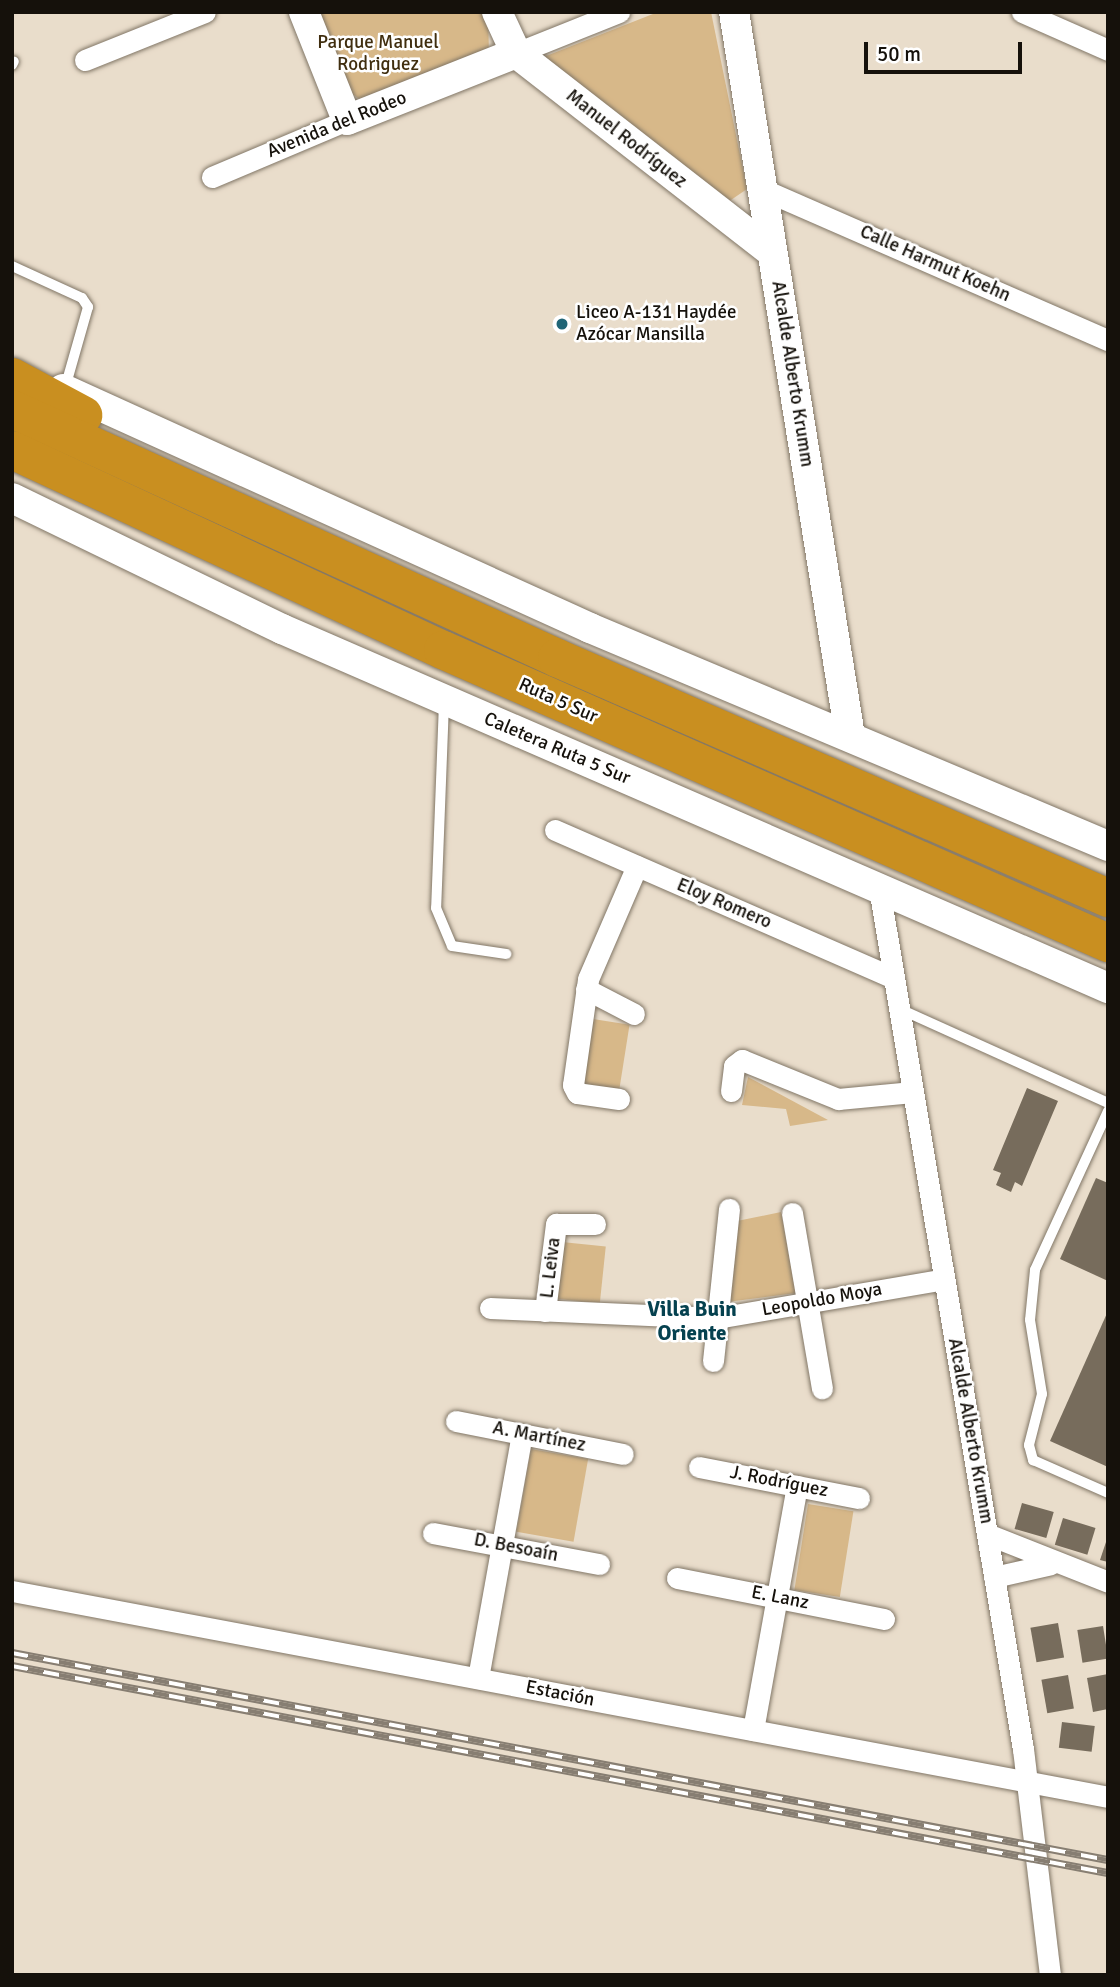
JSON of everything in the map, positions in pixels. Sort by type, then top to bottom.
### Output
[{"type":"highway","points":[[12,377],[355,564]]},
{"type":"highway","name":"Ruta 5 Sur","points":[[12,409],[1108,898]]},
{"type":"highway","name":"Ruta 5 Sur","points":[[12,450],[510,681],[1108,943]]},
{"type":"highway","points":[[12,472],[182,528]]},
{"type":"main road","points":[[304,12],[348,120]]},
{"type":"main road","name":"Manuel Rodríguez","points":[[497,12],[516,53],[772,252]]},
{"type":"main road","name":"Alcalde Alberto Krumm","points":[[734,12],[850,736]]},
{"type":"main road","name":"Avenida del Rodeo","points":[[348,120],[516,53]]},
{"type":"main road","points":[[12,370],[64,390],[603,633],[1108,846]]},
{"type":"main road","name":"Caletera Ruta 5 Sur","points":[[12,498],[221,602],[1108,988]]},
{"type":"street","points":[[85,61],[205,12]]},
{"type":"street","name":"Avenida del Rodeo","points":[[516,53],[619,12]]},
{"type":"street","points":[[1022,12],[1044,17],[1108,50]]},
{"type":"street","name":"Avenida del Rodeo","points":[[212,177],[348,120]]},
{"type":"street","name":"Calle Harmut Koehn","points":[[762,189],[1108,340]]},
{"type":"street","name":"Eloy Romero","points":[[555,830],[894,978]]},
{"type":"street","points":[[618,1099],[573,1089],[586,989],[637,866]]},
{"type":"street","name":"Alcalde Alberto Krumm","points":[[879,888],[994,1577],[1025,1782],[1050,1975]]},
{"type":"street","points":[[586,989],[634,1014]]},
{"type":"street","points":[[731,1091],[734,1066],[742,1060],[838,1099],[913,1092]]},
{"type":"street","points":[[713,1361],[729,1209]]},
{"type":"street","points":[[792,1213],[822,1388]]},
{"type":"street","name":"L. Leiva","points":[[545,1311],[556,1224],[595,1224]]},
{"type":"street","name":"Leopoldo Moya","points":[[490,1308],[717,1318],[944,1279]]},
{"type":"street","name":"A. Martínez","points":[[456,1421],[623,1454]]},
{"type":"street","points":[[478,1678],[522,1434]]},
{"type":"street","name":"J. Rodríguez","points":[[699,1467],[859,1498]]},
{"type":"street","points":[[752,1730],[797,1486]]},
{"type":"street","name":"D. Besoaín","points":[[433,1533],[599,1564]]},
{"type":"street","points":[[987,1534],[1051,1564],[1108,1582]]},
{"type":"street","points":[[994,1577],[1051,1564]]},
{"type":"street","name":"E. Lanz","points":[[677,1578],[884,1619]]},
{"type":"street","name":"Estación","points":[[12,1591],[1108,1797]]},
{"type":"lane","points":[[12,266],[82,298],[88,307],[64,390]]},
{"type":"lane","points":[[444,700],[436,908],[452,946],[506,954]]},
{"type":"lane","points":[[900,1008],[1108,1103]]},
{"type":"lane","points":[[1108,1111],[1035,1270],[1030,1320],[1042,1394],[1029,1445],[1034,1460],[1108,1493]]},
{"type":"green space","name":"Parque Manuel Rodriguez","points":[[317,12],[488,12],[489,55],[365,103],[348,91]]},
{"type":"green space","points":[[658,12],[711,12],[747,189],[728,202],[541,58]]},
{"type":"green space","points":[[593,1019],[630,1025],[619,1090],[583,1084]]},
{"type":"green space","points":[[748,1077],[828,1120],[790,1126],[786,1109],[742,1105]]},
{"type":"green space","points":[[781,1212],[796,1293],[727,1302],[737,1221]]},
{"type":"green space","points":[[562,1242],[606,1247],[600,1303],[556,1299]]},
{"type":"green space","points":[[531,1449],[588,1459],[574,1542],[516,1532]]},
{"type":"green space","points":[[808,1504],[853,1511],[840,1597],[794,1590]]},
{"type":"building","points":[[1027,1088],[1058,1101],[1022,1186],[1015,1182],[1011,1192],[996,1185],[1001,1173],[993,1170]]},
{"type":"building","points":[[1096,1178],[1108,1183],[1108,1281],[1060,1259]]},
{"type":"building","points":[[1108,1311],[1108,1467],[1050,1441]]},
{"type":"building","points":[[1022,1503],[1054,1512],[1046,1538],[1015,1529]]},
{"type":"building","points":[[1063,1518],[1096,1528],[1087,1555],[1055,1545]]},
{"type":"building","points":[[1108,1536],[1108,1562],[1100,1560]]},
{"type":"building","points":[[1058,1623],[1064,1657],[1037,1662],[1030,1628]]},
{"type":"building","points":[[1103,1626],[1108,1659],[1082,1663],[1077,1630]]},
{"type":"building","points":[[1108,1674],[1108,1709],[1093,1712],[1087,1678]]},
{"type":"building","points":[[1068,1675],[1074,1708],[1047,1713],[1041,1680]]},
{"type":"building","points":[[1062,1722],[1095,1726],[1092,1752],[1059,1748]]},
{"type":"railway","points":[[12,1653],[1108,1860]]},
{"type":"railway","points":[[12,1666],[1108,1873]]},
{"type":"place","name":"Liceo A-131 Haydée Azócar Mansilla","points":[[562,324]]},
{"type":"district","name":"Villa Buin Oriente","points":[[692,1321]]}]
